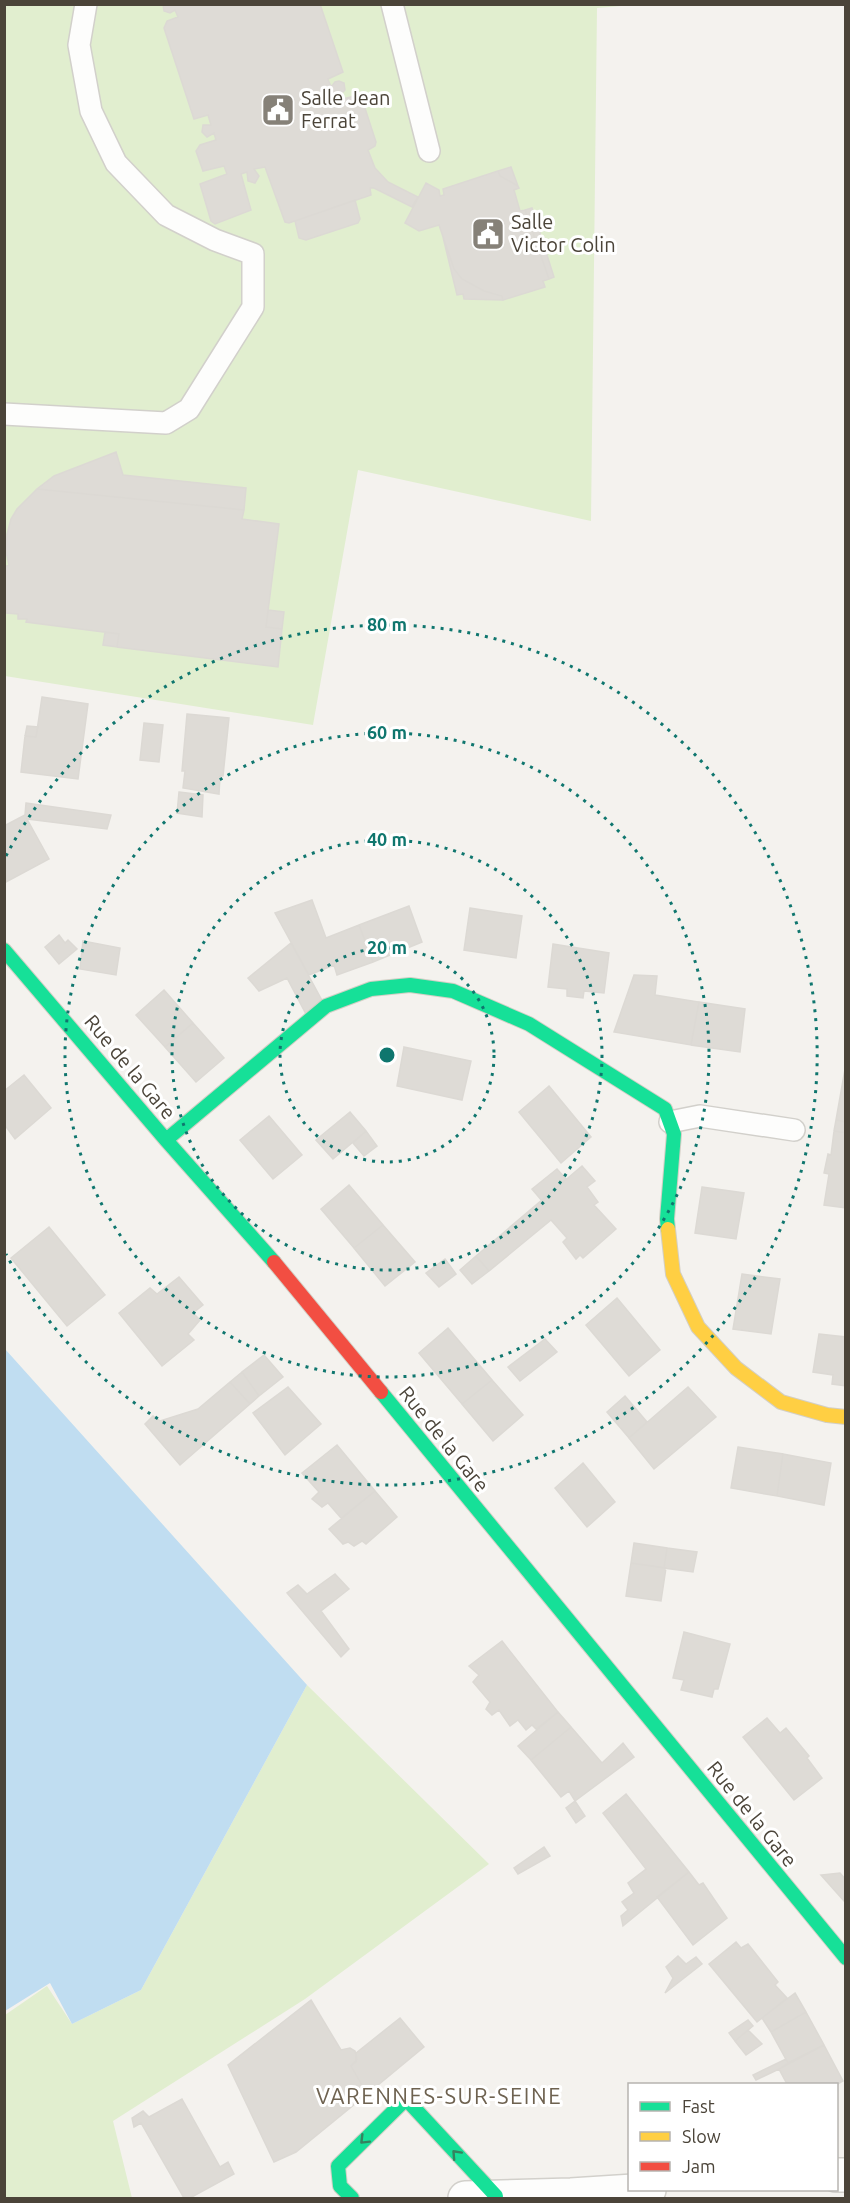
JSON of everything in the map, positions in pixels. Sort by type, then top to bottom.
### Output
[{"type":"main road","name":"Rue de la Gare","points":[[4,950],[165,1140],[264,1250],[846,1958]]},
{"type":"main road","points":[[165,1140],[326,1006],[371,989],[410,985],[453,991],[529,1024],[665,1109],[674,1134],[667,1219],[673,1274],[698,1327],[736,1368],[781,1402],[827,1415],[846,1416]]},
{"type":"main road","points":[[352,2199],[340,2186],[338,2166],[406,2099],[481,2197]]},
{"type":"street","points":[[481,2197],[571,2196],[636,2191]]},
{"type":"lane","points":[[4,414],[166,423],[189,409],[253,307],[253,254],[215,240],[166,215],[116,163],[91,111],[79,45],[86,4]]},
{"type":"lane","points":[[392,4],[429,151]]},
{"type":"lane","points":[[670,1122],[700,1116],[794,1130]]},
{"type":"green space","points":[[4,5],[633,5],[597,8],[591,521],[358,470],[313,725],[5,676]]},
{"type":"green space","points":[[307,1685],[489,1864],[305,1999],[113,2121],[132,2198],[5,2198],[5,2015],[47,1986],[72,2024],[141,1990]]},
{"type":"water","points":[[5,1349],[307,1685],[141,1990],[72,2024],[50,1983],[5,2011]]},
{"type":"building","name":"Salle Jean Ferrat","points":[[163,4],[320,4],[343,72],[328,79],[331,87],[335,82],[344,83],[343,92],[333,92],[335,101],[358,95],[364,105],[376,142],[375,146],[368,150],[375,168],[388,182],[418,197],[412,207],[370,188],[371,195],[289,223],[285,222],[265,167],[254,169],[259,176],[255,183],[248,181],[247,172],[241,174],[251,210],[215,224],[211,221],[200,184],[227,174],[224,166],[203,171],[196,151],[200,145],[216,140],[214,133],[207,137],[202,132],[203,125],[211,125],[208,115],[194,119],[164,28],[167,21],[178,17],[175,10],[170,13],[164,11]]},
{"type":"building","points":[[511,167],[518,186],[500,176],[498,171]]},
{"type":"building","name":"Salle Victor Colin","points":[[498,171],[500,176],[519,188],[514,190],[520,211],[525,210],[549,279],[543,281],[545,287],[503,300],[502,296],[484,291],[462,279],[454,269],[439,225],[419,231],[405,223],[426,183],[439,190],[440,196],[444,195],[443,189]]},
{"type":"building","points":[[355,200],[360,219],[358,223],[306,240],[299,238],[295,221]]},
{"type":"building","points":[[532,208],[554,277],[549,279],[525,210]]},
{"type":"building","points":[[443,237],[454,269],[462,279],[484,291],[502,296],[503,300],[464,299],[463,294],[457,295]]},
{"type":"building","points":[[116,452],[123,475],[246,488],[244,510],[37,489],[54,476]]},
{"type":"building","points":[[37,489],[244,510],[242,519],[279,524],[266,627],[282,629],[278,667],[117,647],[119,634],[26,622],[27,619],[18,619],[18,614],[6,613],[4,567],[9,565],[6,552],[7,534],[11,519],[17,509]]},
{"type":"building","points":[[268,610],[284,612],[282,629],[266,627]]},
{"type":"building","points":[[105,632],[119,634],[117,647],[103,645]]},
{"type":"building","points":[[42,697],[88,704],[78,779],[21,772],[25,736],[36,737]]},
{"type":"building","points":[[187,714],[229,718],[219,794],[183,788],[185,771],[182,771]]},
{"type":"building","points":[[144,723],[163,725],[159,762],[140,760]]},
{"type":"building","points":[[27,726],[38,727],[36,737],[25,736]]},
{"type":"building","points":[[179,792],[203,795],[202,817],[177,813]]},
{"type":"building","points":[[26,803],[111,815],[107,829],[27,819],[49,859],[6,882],[4,826],[25,815]]},
{"type":"building","points":[[312,900],[326,938],[359,925],[373,962],[337,975],[334,965],[309,975],[275,913]]},
{"type":"building","points":[[409,906],[422,942],[373,962],[359,925]]},
{"type":"building","points":[[470,908],[522,916],[516,958],[464,950]]},
{"type":"building","points":[[59,935],[65,943],[68,940],[77,949],[59,964],[45,947]]},
{"type":"building","points":[[83,941],[120,948],[116,975],[80,969]]},
{"type":"building","points":[[291,943],[325,1006],[307,1016],[287,978],[259,991],[248,978]]},
{"type":"building","points":[[553,944],[609,953],[604,993],[584,991],[583,998],[567,996],[567,989],[548,987]]},
{"type":"building","points":[[634,975],[657,976],[655,995],[699,1002],[691,1045],[614,1032]]},
{"type":"building","points":[[164,990],[193,1023],[165,1047],[136,1015]]},
{"type":"building","points":[[699,1002],[745,1009],[740,1052],[691,1045]]},
{"type":"building","points":[[193,1023],[224,1058],[196,1082],[165,1047]]},
{"type":"building","points":[[404,1047],[471,1061],[462,1100],[397,1086]]},
{"type":"building","points":[[846,1070],[846,1122],[836,1120]]},
{"type":"building","points":[[24,1075],[51,1108],[15,1139],[4,1124],[4,1091]]},
{"type":"building","points":[[549,1086],[591,1137],[561,1163],[519,1112]]},
{"type":"building","points":[[350,1112],[366,1131],[333,1159],[316,1140]]},
{"type":"building","points":[[269,1116],[302,1155],[273,1179],[240,1140]]},
{"type":"building","points":[[836,1120],[846,1122],[846,1133],[834,1131]]},
{"type":"building","points":[[366,1131],[377,1146],[364,1156],[353,1143]]},
{"type":"building","points":[[834,1131],[846,1133],[846,1208],[824,1205],[829,1174],[824,1173],[828,1154],[831,1155]]},
{"type":"building","points":[[582,1166],[595,1181],[587,1187],[598,1202],[594,1205],[616,1229],[583,1258],[580,1255],[576,1259],[563,1242],[567,1238],[551,1220],[489,1271],[476,1256]]},
{"type":"building","points":[[557,1169],[566,1179],[542,1201],[532,1189]]},
{"type":"building","points":[[349,1185],[383,1225],[354,1248],[321,1209]]},
{"type":"building","points":[[702,1187],[744,1193],[736,1239],[695,1233]]},
{"type":"building","points":[[383,1225],[415,1262],[385,1286],[354,1248]]},
{"type":"building","points":[[49,1227],[105,1295],[67,1326],[11,1258]]},
{"type":"building","points":[[476,1256],[489,1271],[472,1284],[460,1270]]},
{"type":"building","points":[[445,1259],[456,1274],[439,1287],[426,1273]]},
{"type":"building","points":[[742,1274],[780,1279],[771,1334],[733,1329]]},
{"type":"building","points":[[179,1277],[203,1305],[193,1313],[200,1320],[188,1334],[194,1340],[162,1366],[119,1313],[150,1288],[157,1294]]},
{"type":"building","points":[[617,1298],[660,1350],[629,1376],[586,1325]]},
{"type":"building","points":[[448,1328],[492,1380],[462,1404],[419,1353]]},
{"type":"building","points":[[819,1334],[846,1337],[846,1386],[832,1384],[833,1375],[813,1372]]},
{"type":"building","points":[[545,1339],[557,1352],[520,1381],[508,1367]]},
{"type":"building","points":[[264,1355],[283,1377],[259,1396],[242,1372]]},
{"type":"building","points":[[242,1372],[259,1396],[250,1404],[230,1382]]},
{"type":"building","points":[[492,1380],[523,1415],[493,1441],[462,1404]]},
{"type":"building","points":[[230,1382],[250,1404],[180,1465],[145,1424],[153,1416],[160,1421],[198,1409]]},
{"type":"building","points":[[288,1387],[321,1424],[285,1455],[253,1413]]},
{"type":"building","points":[[688,1387],[716,1417],[654,1469],[629,1438]]},
{"type":"building","points":[[625,1396],[647,1422],[629,1438],[607,1412]]},
{"type":"building","points":[[337,1445],[375,1491],[341,1518],[328,1503],[322,1507],[312,1499],[319,1492],[302,1473]]},
{"type":"building","points":[[738,1447],[783,1454],[777,1496],[731,1488]]},
{"type":"building","points":[[783,1454],[831,1463],[824,1505],[777,1496]]},
{"type":"building","points":[[583,1463],[615,1502],[587,1527],[555,1488]]},
{"type":"building","points":[[375,1491],[397,1517],[366,1544],[362,1541],[354,1546],[348,1542],[343,1544],[329,1529]]},
{"type":"building","points":[[634,1543],[667,1548],[664,1568],[631,1563]]},
{"type":"building","points":[[667,1548],[697,1552],[693,1572],[664,1568]]},
{"type":"building","points":[[631,1563],[666,1568],[661,1601],[626,1596]]},
{"type":"building","points":[[335,1574],[349,1589],[321,1611],[349,1649],[341,1657],[287,1593],[298,1585],[307,1594]]},
{"type":"building","points":[[684,1632],[730,1644],[718,1689],[714,1689],[712,1697],[681,1690],[684,1680],[673,1678]]},
{"type":"building","points":[[502,1641],[558,1712],[536,1729],[532,1725],[526,1730],[518,1720],[510,1726],[499,1710],[492,1715],[486,1709],[490,1702],[473,1682],[479,1675],[469,1666]]},
{"type":"building","points":[[558,1712],[571,1727],[531,1760],[518,1746]]},
{"type":"building","points":[[767,1718],[780,1733],[786,1728],[809,1756],[807,1758],[822,1778],[794,1800],[743,1737]]},
{"type":"building","points":[[571,1727],[602,1763],[623,1743],[634,1757],[575,1801],[569,1791],[561,1797],[531,1760]]},
{"type":"building","points":[[626,1794],[689,1872],[623,1926],[621,1916],[628,1910],[622,1902],[634,1893],[628,1883],[646,1869],[603,1813]]},
{"type":"building","points":[[575,1801],[585,1816],[576,1823],[566,1808]]},
{"type":"building","points":[[544,1847],[550,1856],[518,1874],[514,1868]]},
{"type":"building","points":[[689,1872],[699,1885],[703,1883],[727,1918],[693,1945],[657,1897]]},
{"type":"building","points":[[840,1873],[846,1880],[844,1901],[821,1875]]},
{"type":"building","points":[[736,1942],[741,1948],[748,1944],[778,1982],[775,1985],[787,1998],[757,2022],[709,1964]]},
{"type":"building","points":[[678,1956],[686,1964],[696,1957],[702,1964],[665,1993],[673,1978],[666,1967]]},
{"type":"building","points":[[795,1993],[806,2012],[771,2032],[762,2018]]},
{"type":"building","points":[[311,2000],[341,2050],[350,2048],[355,2051],[357,2059],[351,2066],[367,2094],[296,2152],[274,2162],[228,2065]]},
{"type":"building","points":[[806,2012],[824,2045],[788,2063],[771,2032]]},
{"type":"building","points":[[400,2018],[424,2047],[367,2094],[351,2066],[356,2062],[356,2053]]},
{"type":"building","points":[[748,2020],[753,2026],[735,2041],[729,2033]]},
{"type":"building","points":[[748,2030],[762,2044],[746,2055],[735,2041]]},
{"type":"building","points":[[824,2045],[843,2081],[838,2084],[786,2083],[779,2069]]},
{"type":"building","points":[[786,2059],[788,2063],[779,2069],[756,2080],[753,2075]]},
{"type":"building","points":[[182,2099],[220,2167],[228,2162],[234,2174],[190,2198],[184,2198],[141,2123],[134,2127],[132,2118],[143,2111],[149,2117]]},
{"type":"traffic: fast","points":[[4,950],[166,1140],[274,1262]]},
{"type":"traffic: fast","points":[[166,1140],[326,1006],[371,989],[410,985],[453,991],[529,1024],[665,1109],[674,1134],[668,1229]]},
{"type":"traffic: fast","points":[[381,1392],[846,1958]]},
{"type":"traffic: fast","points":[[352,2198],[340,2186],[338,2166],[406,2099],[496,2196]]},
{"type":"traffic: slow","points":[[668,1229],[673,1274],[698,1327],[736,1368],[781,1402],[827,1415],[846,1417]]},
{"type":"traffic: jam","points":[[274,1262],[381,1392]]},
{"type":"place","name":"Salle Jean Ferrat","points":[[278,110]]},
{"type":"place","name":"Salle Victor Colin","points":[[488,234]]},
{"type":"district","name":"VARENNES-SUR-SEINE","points":[[439,2096]]}]
